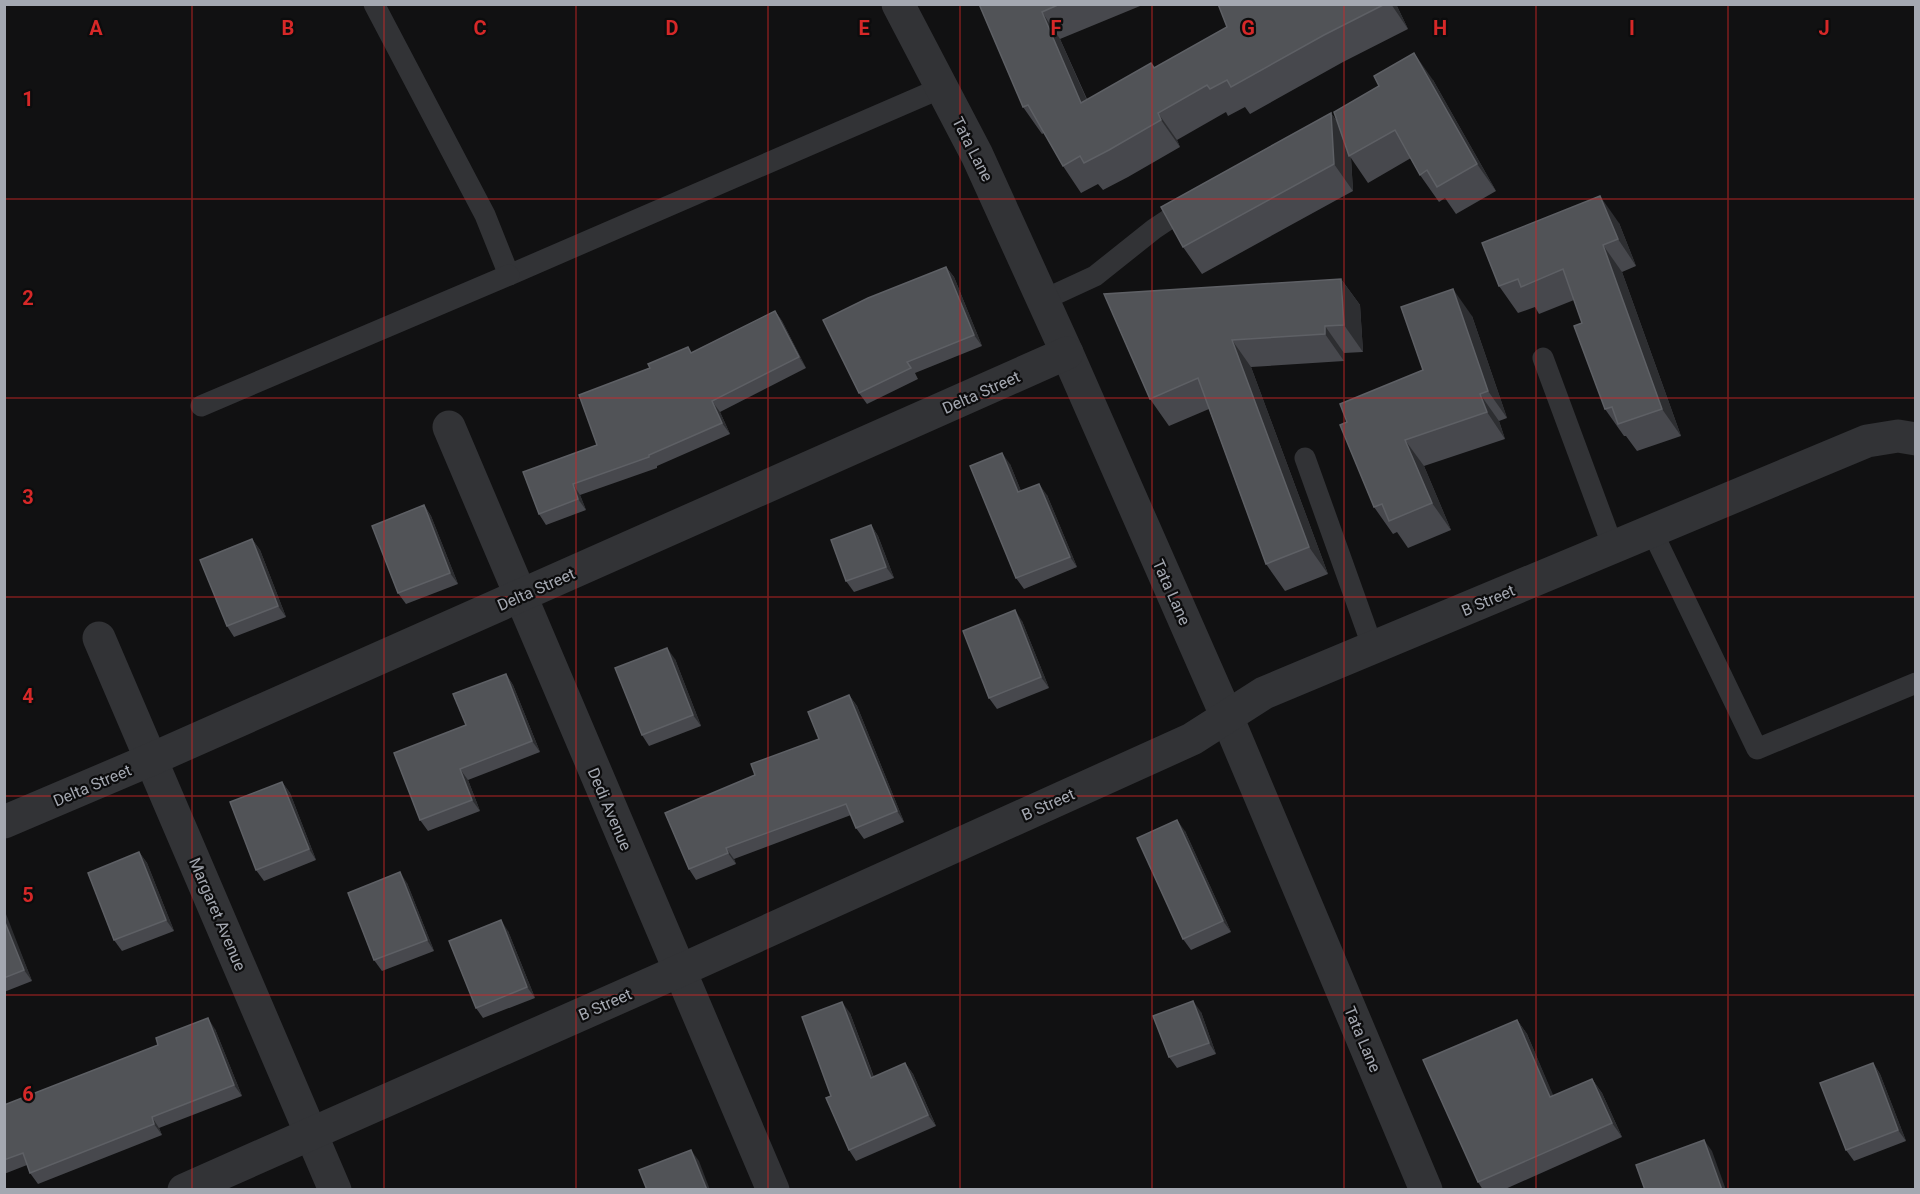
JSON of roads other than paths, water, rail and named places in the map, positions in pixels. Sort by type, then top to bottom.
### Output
[{"type":"street","name":"Tata Lane","points":[[898,4],[977,155],[1067,353],[1227,717],[1426,1190]]},
{"type":"street","name":"Delta Street","points":[[4,822],[152,759],[1067,353]]},
{"type":"street","name":"Dedi Avenue","points":[[449,427],[773,1190]]},
{"type":"street","name":"B Street","points":[[184,1190],[679,971],[1192,739],[1264,693],[1867,441],[1898,436],[1916,439]]},
{"type":"street","name":"Margaret Avenue","points":[[99,638],[335,1190]]},
{"type":"lane","points":[[374,4],[485,215],[509,275]]},
{"type":"lane","points":[[201,406],[941,88]]},
{"type":"lane","points":[[1043,300],[1095,276],[1154,229],[1210,194]]},
{"type":"lane","points":[[1543,358],[1613,547]]},
{"type":"lane","points":[[1305,458],[1373,648]]},
{"type":"lane","points":[[1652,531],[1757,749],[1916,683]]}]
